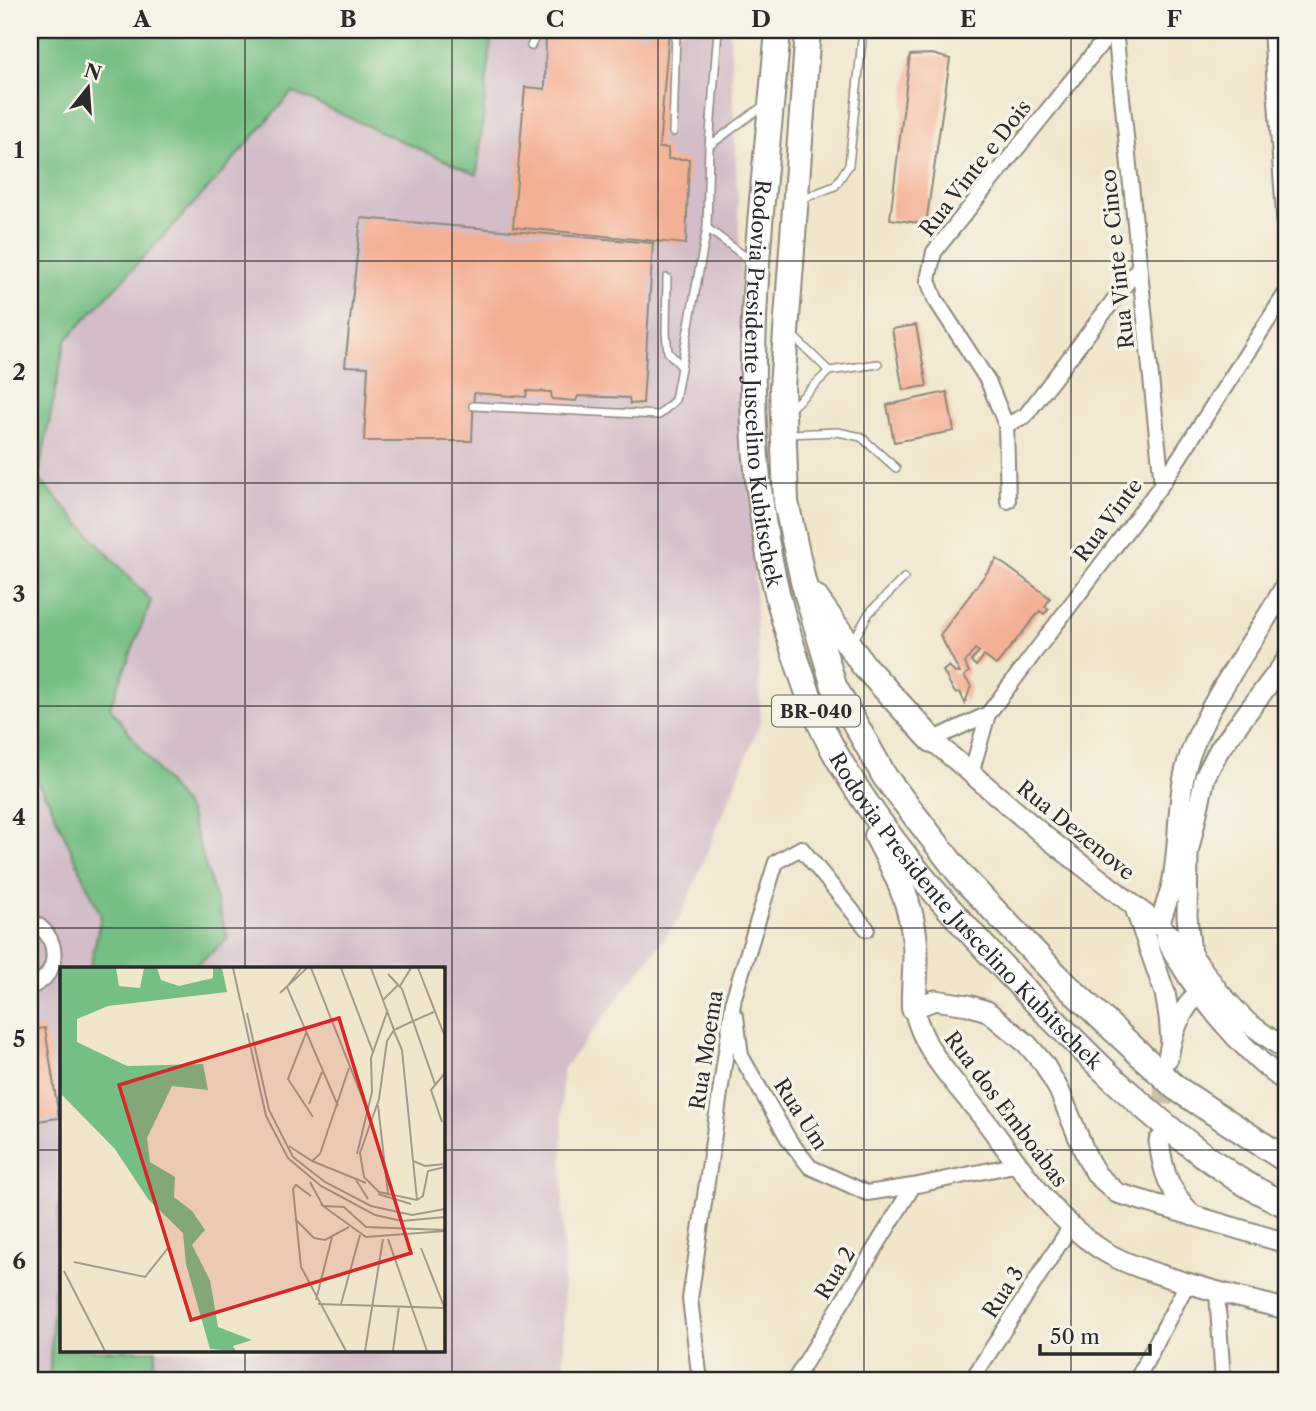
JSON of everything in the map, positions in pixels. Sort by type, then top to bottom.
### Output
[{"type":"highway","name":"Rodovia Presidente Juscelino Kubitschek","points":[[778,30],[762,187],[752,418],[758,492],[769,566],[805,686],[837,757],[881,824],[934,891],[1040,1005],[1124,1088],[1228,1173],[1286,1205]]},
{"type":"highway","name":"Rodovia Presidente Juscelino Kubitschek","points":[[808,30],[782,387],[786,502],[803,581],[834,686],[885,777],[963,878],[1063,982],[1176,1088],[1286,1160]]},
{"type":"highway","points":[[803,581],[864,666],[932,740]]},
{"type":"highway","points":[[837,757],[900,879],[915,944],[914,1008]]},
{"type":"main road","points":[[1286,585],[1209,710],[1190,754],[1182,794],[1172,884],[1159,925],[1173,953],[1199,993],[1241,1042],[1267,1068],[1286,1082]]},
{"type":"main road","points":[[1191,954],[1187,916],[1188,853],[1205,777],[1219,750],[1286,661]]},
{"type":"main road","name":"Rua Dezenove","points":[[932,740],[1047,838],[1159,925],[1191,954],[1219,992],[1247,1022],[1286,1050]]},
{"type":"main road","points":[[1135,908],[1165,993],[1169,1016],[1169,1049],[1184,1008],[1199,993]]},
{"type":"main road","name":"Rua dos Emboabas","points":[[1286,1242],[1117,1193],[1097,1175],[1059,1090],[1044,1064],[1027,1044],[987,1011],[950,1001],[935,1000],[914,1008],[917,1025],[927,1044],[1052,1206],[1071,1226],[1097,1247],[1133,1265],[1217,1293],[1286,1309]]},
{"type":"main road","points":[[1159,1142],[1163,1167],[1170,1185],[1193,1216]]},
{"type":"street","name":"Rua Vinte e Cinco","points":[[1113,30],[1162,484]]},
{"type":"street","name":"Rua Vinte e Dois","points":[[1008,501],[1006,425],[988,381],[935,299],[928,280],[934,253],[1113,30]]},
{"type":"street","points":[[1271,30],[1286,243]]},
{"type":"street","points":[[1006,425],[1025,416],[1139,267]]},
{"type":"street","name":"Rua Vinte","points":[[932,740],[988,714],[1162,484],[1286,293]]},
{"type":"street","points":[[971,774],[988,714]]},
{"type":"street","name":"Rua Moema","points":[[699,1381],[690,1299],[734,997],[776,862],[801,848],[867,929]]},
{"type":"street","points":[[30,921],[42,927],[50,936],[54,958],[51,970],[44,979],[30,987]]},
{"type":"street","name":"Rua Um","points":[[734,997],[741,1056],[789,1140],[810,1167],[867,1193],[1019,1164]]},
{"type":"street","name":"Rua 2","points":[[794,1381],[913,1186]]},
{"type":"street","name":"Rua 3","points":[[971,1381],[1071,1226]]},
{"type":"street","points":[[1136,1381],[1187,1284]]},
{"type":"street","points":[[1217,1293],[1223,1381]]},
{"type":"lane","points":[[531,46],[538,30]]},
{"type":"lane","points":[[673,132],[676,30]]},
{"type":"lane","points":[[473,406],[660,415],[675,400],[707,228],[709,146],[718,30]]},
{"type":"lane","points":[[796,202],[835,186],[849,165],[863,30]]},
{"type":"lane","points":[[709,146],[772,99]]},
{"type":"lane","points":[[707,228],[757,266]]},
{"type":"lane","points":[[667,278],[668,352],[681,366]]},
{"type":"lane","points":[[786,328],[829,371]]},
{"type":"lane","points":[[783,426],[829,371],[878,364]]},
{"type":"lane","points":[[783,426],[861,437],[896,468]]},
{"type":"lane","points":[[850,647],[869,613],[904,578]]},
{"type":"shaded area","points":[[30,30],[730,30],[761,721],[680,918],[562,1071],[564,1381],[30,1381]]},
{"type":"green space","points":[[30,30],[492,30],[477,175],[292,92],[215,181],[65,341],[38,478],[151,601],[110,707],[189,812],[228,939],[194,967],[90,967],[101,916],[49,801],[30,771]]},
{"type":"green space","points":[[60,1183],[60,1352],[156,1352],[152,1381],[49,1381]]},
{"type":"building","points":[[546,30],[648,35],[649,30],[669,30],[659,148],[668,148],[668,159],[689,159],[686,244],[513,227],[525,87],[545,89]]},
{"type":"building","points":[[932,54],[950,59],[926,224],[890,219],[910,55]]},
{"type":"building","points":[[361,218],[653,243],[643,403],[630,404],[629,398],[578,396],[576,401],[552,399],[551,392],[527,391],[526,397],[474,393],[472,441],[364,441],[368,367],[345,366]]},
{"type":"building","points":[[916,325],[927,386],[903,390],[892,329]]},
{"type":"building","points":[[947,392],[954,431],[894,442],[887,405]]},
{"type":"building","points":[[997,559],[1050,598],[1045,607],[1049,609],[1044,614],[1040,611],[996,665],[984,656],[976,666],[971,661],[979,652],[975,649],[965,663],[969,672],[964,676],[971,686],[965,703],[960,692],[955,693],[943,671],[949,666],[955,673],[960,673],[940,635]]},
{"type":"building","points":[[45,1028],[59,1118],[30,1122],[30,1030]]},
{"type":"tunnel","points":[[1160,1133],[1166,1069]]}]
